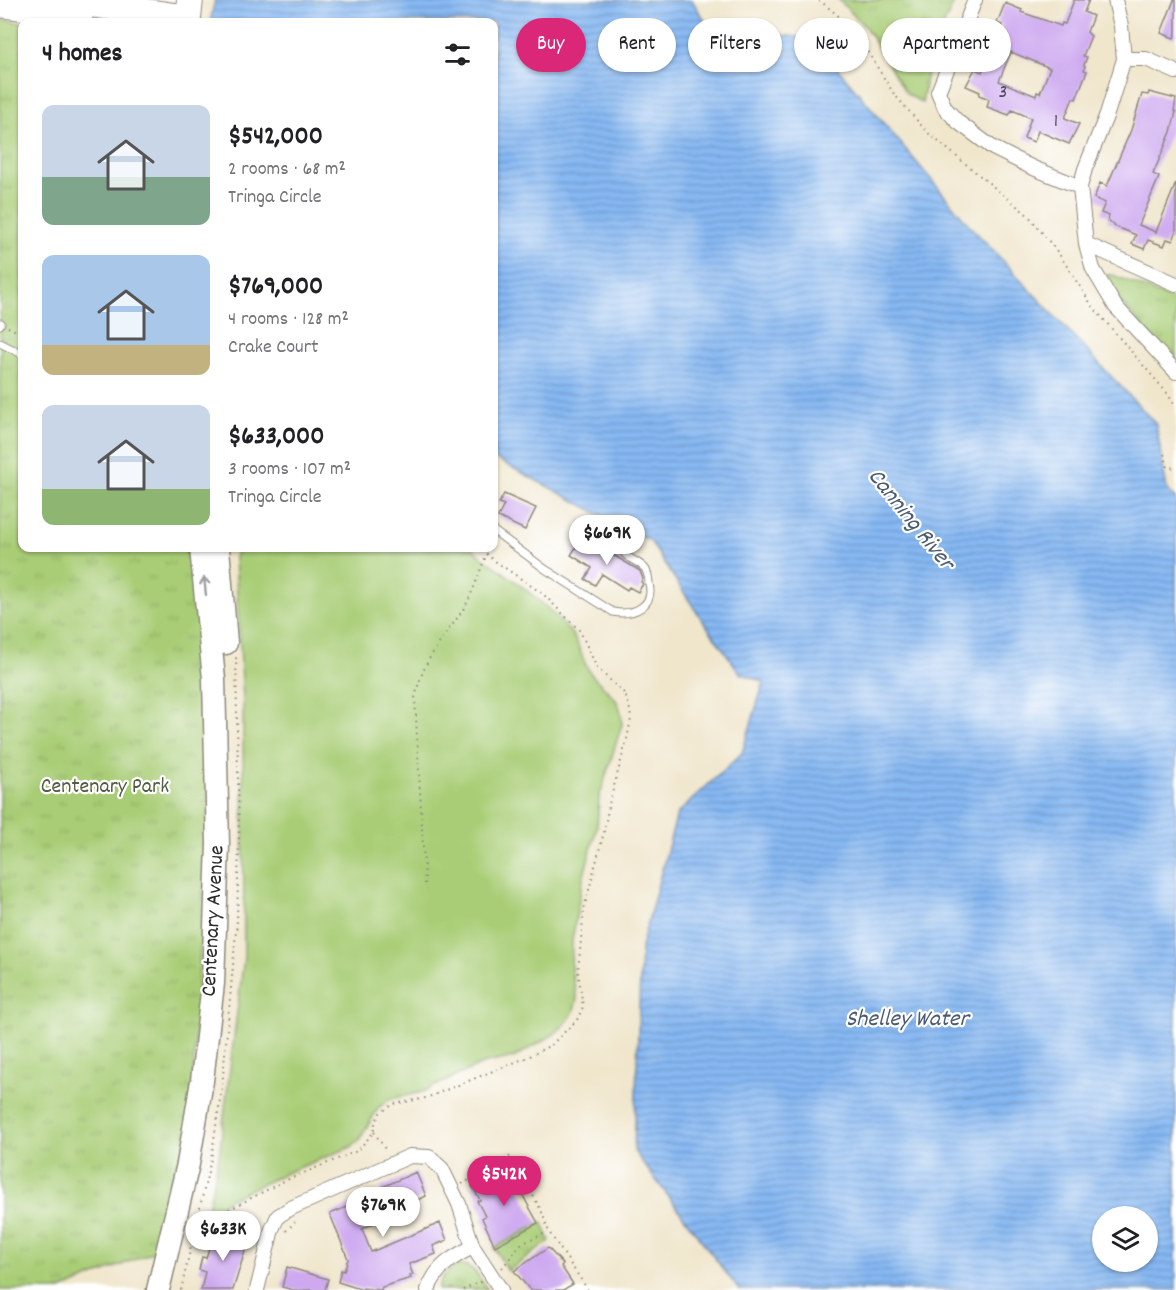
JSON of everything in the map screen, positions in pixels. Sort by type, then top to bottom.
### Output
[{"type":"highway","points":[[62,0],[180,13]]},
{"type":"highway","points":[[0,4],[104,18]]},
{"type":"main road","name":"Centenary Avenue","points":[[158,1290],[188,1164],[202,1081],[213,983],[218,844],[214,680],[201,552]]},
{"type":"main road","name":"Centenary Avenue","points":[[171,1290],[197,1182],[213,1079],[225,966],[229,866],[227,654],[218,552]]},
{"type":"street","points":[[975,0],[938,92],[945,108],[958,122],[993,148],[1080,187]]},
{"type":"street","points":[[1115,0],[1121,26],[1124,58],[1107,114],[1080,187],[1086,244],[1093,269],[1116,306],[1176,372]]},
{"type":"street","points":[[1124,58],[1146,60],[1176,72]]},
{"type":"street","points":[[1086,244],[1176,284]]},
{"type":"street","points":[[257,1290],[272,1229],[278,1216],[291,1208],[410,1156],[429,1157],[442,1169],[459,1203],[473,1247],[501,1290]]},
{"type":"street","points":[[428,1290],[432,1279],[450,1258],[473,1247]]},
{"type":"lane","points":[[0,343],[18,352]]},
{"type":"lane","points":[[498,534],[545,569],[614,612],[621,614],[642,607],[649,601],[651,593],[646,570],[624,553],[623,549],[633,533]]},
{"type":"path","points":[[819,0],[852,27],[894,94],[928,133],[1029,216],[1059,254],[1093,307],[1167,393],[1176,407]]},
{"type":"path","points":[[1,324],[18,332]]},
{"type":"path","points":[[1164,454],[1168,468],[1176,466]]},
{"type":"path","points":[[181,1290],[196,1223],[205,1222],[284,1181],[357,1151],[374,1132],[380,1113],[393,1104],[426,1098],[528,1057],[551,1045],[577,1020],[583,1006],[578,971],[584,909],[627,739],[631,719],[630,710],[625,694],[597,668],[580,631],[543,594],[485,552]]},
{"type":"path","points":[[426,884],[415,698],[427,659],[465,606],[487,554]]},
{"type":"path","points":[[374,1132],[394,1163]]},
{"type":"path","points":[[452,1189],[511,1156],[541,1210],[549,1232],[588,1290]]},
{"type":"path","points":[[282,1235],[297,1219]]},
{"type":"path","points":[[497,1272],[507,1264],[521,1244],[549,1232]]},
{"type":"path","points":[[496,1261],[506,1276]]},
{"type":"path","points":[[463,1290],[485,1280]]},
{"type":"green space","points":[[839,0],[955,0],[947,18],[881,18],[881,52],[869,33],[869,18],[856,18]]},
{"type":"green space","name":"Centenary Park","points":[[0,19],[18,22],[18,552],[195,552],[210,773],[191,1112],[160,1249],[61,1290],[0,1290]]},
{"type":"green space","points":[[893,72],[927,72],[922,103],[906,93]]},
{"type":"green space","points":[[1107,275],[1113,275],[1176,301],[1176,360],[1124,306],[1115,294]]},
{"type":"green space","points":[[237,552],[476,552],[514,580],[561,621],[577,643],[588,670],[616,701],[622,724],[599,798],[597,827],[582,882],[572,941],[571,969],[577,999],[573,1013],[565,1024],[553,1035],[515,1057],[482,1064],[422,1092],[390,1099],[378,1108],[360,1139],[351,1147],[229,1199],[211,1213],[207,1212],[219,1156],[244,957],[243,698],[235,557]]},
{"type":"green space","points":[[542,1222],[550,1241],[508,1271],[494,1248]]},
{"type":"green space","points":[[465,1265],[475,1271],[487,1289],[438,1290],[443,1276],[455,1267]]},
{"type":"water","name":"Shelley Water","points":[[215,0],[692,0],[703,18],[688,18],[688,72],[782,72],[782,35],[794,37],[794,72],[841,72],[971,227],[1156,424],[1167,489],[1176,500],[1176,1290],[739,1290],[634,1151],[641,947],[677,814],[742,753],[764,682],[740,673],[650,541],[498,460],[498,18],[211,18]]},
{"type":"building","points":[[1074,0],[1089,0],[1084,12],[1093,16],[1087,32],[1091,36],[1083,56],[1087,57],[1084,70],[1087,71],[1076,99],[1073,98],[1065,118],[1079,124],[1069,144],[1038,131],[1034,142],[1024,138],[1031,118],[1012,110],[1009,115],[987,107],[989,99],[966,86],[973,72],[1003,72],[999,81],[1036,96],[1037,92],[1040,93],[1050,68],[1011,52],[1011,18],[999,18],[1005,3],[1022,10],[1021,12],[1061,26],[1062,23],[1065,24]]},
{"type":"building","points":[[1174,0],[1176,0],[1176,33],[1174,38],[1161,33]]},
{"type":"building","points":[[1149,92],[1176,99],[1174,111],[1176,112],[1171,132],[1153,174],[1159,177],[1139,225],[1156,232],[1176,183],[1176,232],[1173,241],[1167,239],[1164,246],[1148,240],[1144,249],[1132,244],[1136,235],[1107,221],[1109,216],[1101,213],[1105,203],[1094,198],[1100,183],[1107,186],[1131,130],[1142,94],[1148,95]]},
{"type":"building","points":[[504,494],[536,508],[525,530],[498,517],[504,505],[499,503]]},
{"type":"building","points":[[582,538],[588,542],[590,538],[640,571],[643,584],[638,592],[629,587],[627,590],[602,574],[595,585],[585,579],[592,568],[571,555]]},
{"type":"building","points":[[507,1167],[538,1223],[495,1246],[482,1218],[485,1216],[477,1201],[480,1200],[472,1186]]},
{"type":"building","points":[[416,1172],[426,1196],[385,1214],[386,1217],[362,1229],[371,1252],[440,1223],[447,1240],[433,1246],[436,1254],[409,1264],[413,1275],[410,1276],[411,1278],[382,1287],[381,1290],[363,1288],[363,1290],[338,1282],[341,1270],[344,1271],[348,1259],[330,1214],[382,1192],[380,1188]]},
{"type":"building","points":[[225,1232],[249,1238],[233,1290],[201,1290],[205,1272],[199,1270],[202,1257],[206,1258],[213,1235],[223,1238]]},
{"type":"building","points":[[548,1248],[563,1264],[561,1266],[573,1284],[563,1290],[530,1290],[514,1271]]},
{"type":"building","points":[[287,1267],[328,1279],[325,1290],[293,1290],[282,1287]]},
{"type":"water label","name":"Canning River","points":[[910,520]]}]
